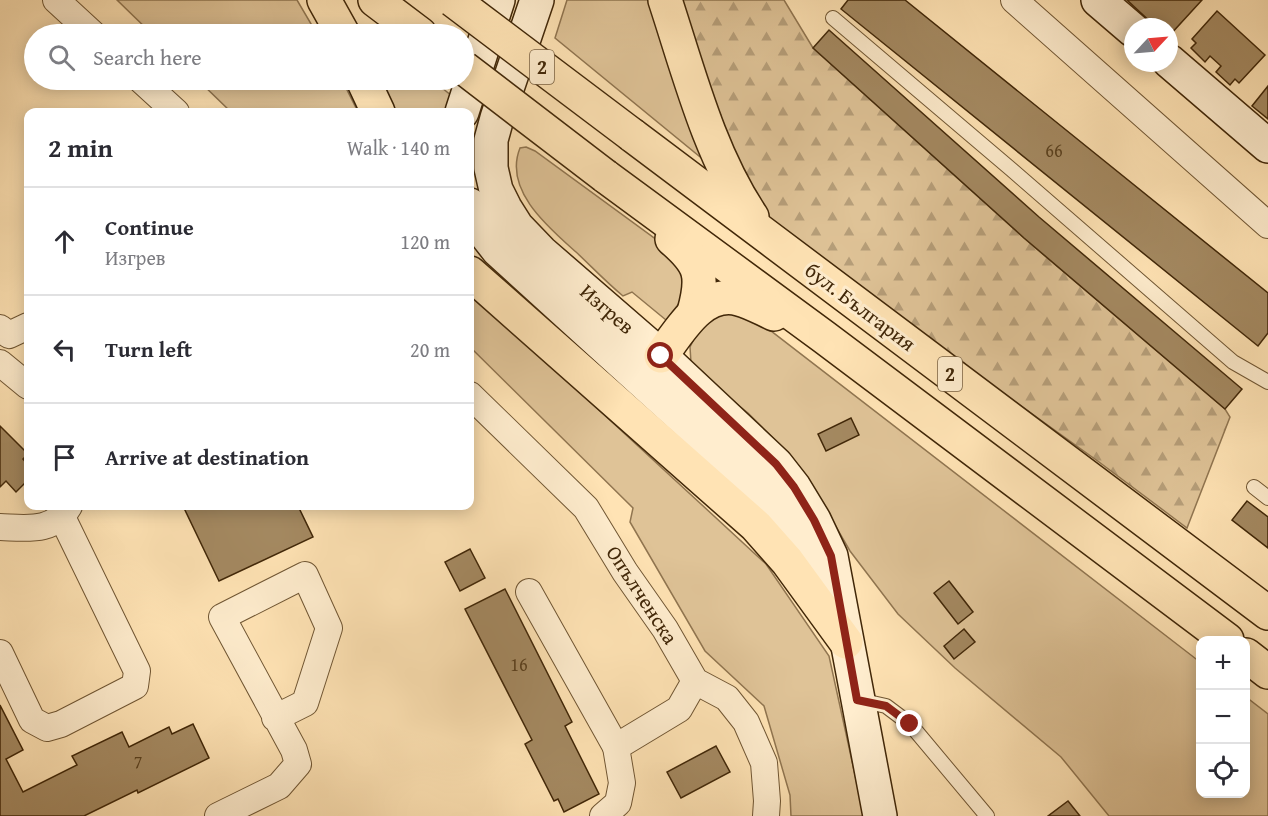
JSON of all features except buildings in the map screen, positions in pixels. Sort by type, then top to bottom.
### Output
[{"type":"highway","points":[[324,0],[337,24]]},
{"type":"highway","name":"бул. България","points":[[453,0],[1268,613]]},
{"type":"highway","points":[[665,0],[706,124],[735,192],[763,234]]},
{"type":"highway","points":[[378,2],[407,24]]},
{"type":"highway","name":"2","points":[[474,76],[1222,636]]},
{"type":"highway","points":[[368,90],[376,108]]},
{"type":"highway","points":[[605,176],[688,253],[700,277],[700,290],[694,312],[661,356]]},
{"type":"highway","points":[[474,277],[756,526],[844,629]]},
{"type":"highway","points":[[694,312],[717,299],[730,297],[740,299],[824,337]]},
{"type":"highway","points":[[1250,659],[1268,672]]},
{"type":"main road","points":[[474,75],[498,0]]},
{"type":"main road","name":"Изгрев","points":[[537,0],[491,140],[491,168],[496,190],[517,227],[541,252],[661,356],[776,464],[794,487],[814,520],[831,556],[880,816]]},
{"type":"main road","points":[[1098,0],[1124,22]]},
{"type":"main road","points":[[1178,69],[1268,146]]},
{"type":"main road","points":[[463,108],[469,90]]},
{"type":"main road","name":"Изгрев","points":[[474,214],[480,227],[498,250],[762,490],[788,524],[844,629]]},
{"type":"street","points":[[56,0],[82,24]]},
{"type":"street","points":[[1014,0],[1268,225]]},
{"type":"street","points":[[152,90],[172,108]]},
{"type":"street","points":[[0,328],[9,335],[24,328]]},
{"type":"street","points":[[0,363],[24,383]]},
{"type":"street","name":"Опълченска","points":[[474,399],[586,508],[665,629],[695,681]]},
{"type":"street","points":[[0,527],[40,528],[65,512],[137,671],[135,686],[61,724],[46,729],[32,720],[0,653]]},
{"type":"street","points":[[218,816],[279,786],[298,764],[294,750],[275,717],[222,617],[305,575],[329,628],[305,703],[275,717]]},
{"type":"street","points":[[529,592],[616,747],[622,783],[618,803],[603,816]]},
{"type":"street","points":[[616,747],[679,709],[695,681],[727,698],[746,722],[764,763],[766,816]]},
{"type":"lane","points":[[833,18],[1233,362],[1268,382]]},
{"type":"lane","points":[[1254,488],[1268,498]]},
{"type":"lane","points":[[857,700],[886,706],[910,724],[987,816]]},
{"type":"green space","points":[[117,0],[297,0],[311,24],[142,24]]},
{"type":"green space","points":[[567,0],[655,0],[710,165],[555,38]]},
{"type":"green space","points":[[681,0],[784,0],[813,48],[1024,238],[1225,409],[1230,417],[1187,528],[790,240],[764,214],[727,141]]},
{"type":"green space","points":[[208,90],[347,90],[356,108],[227,108]]},
{"type":"green space","points":[[383,90],[444,90],[452,96],[449,108],[390,108]]},
{"type":"green space","points":[[526,147],[535,151],[683,259],[688,292],[666,320],[632,292],[623,296],[542,220],[523,193],[518,179],[516,164],[520,148]]},
{"type":"green space","points":[[474,295],[766,564],[829,656],[864,816],[791,816],[790,795],[764,706],[705,651],[630,522],[633,508],[474,351]]},
{"type":"green space","points":[[740,307],[1196,659],[1196,798],[1250,798],[1250,700],[1268,714],[1268,816],[1109,816],[1061,757],[955,668],[898,614],[850,551],[813,487],[791,456],[748,413],[710,383],[691,363],[690,347],[702,323]]},
{"type":"route","points":[[661,356],[776,464],[794,487],[814,520],[831,556],[857,700],[886,706],[910,724]]}]
